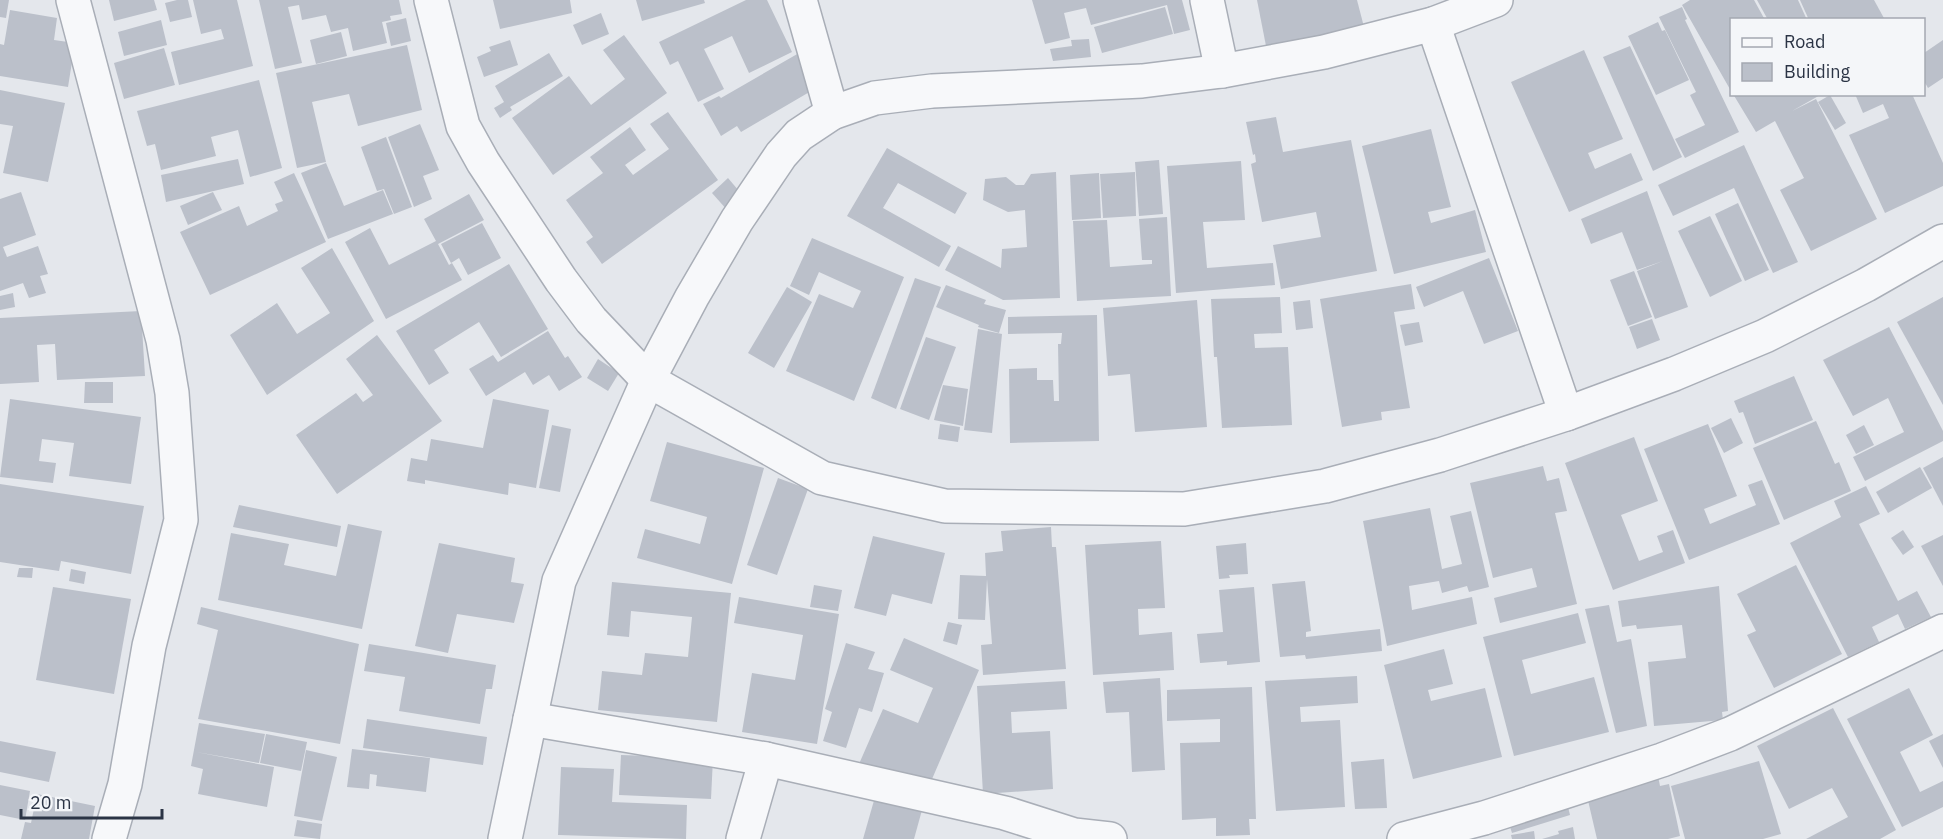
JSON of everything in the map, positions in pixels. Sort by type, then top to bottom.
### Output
[{"type":"street","points":[[73,0],[163,340],[172,393],[181,520],[149,646],[125,784],[109,839]]},
{"type":"street","points":[[431,0],[463,126],[483,162],[591,320],[648,380],[822,478],[945,506],[1184,509],[1325,486],[1440,455],[1566,414],[1674,374],[1766,336],[1866,285],[1943,241]]},
{"type":"street","points":[[800,0],[832,112]]},
{"type":"street","points":[[1207,0],[1222,71]]},
{"type":"street","points":[[505,839],[559,581],[648,380],[692,297],[737,220],[781,155],[799,135],[832,112],[875,98],[924,92],[1143,81],[1222,71],[1323,52],[1432,24],[1496,0]]},
{"type":"street","points":[[1432,24],[1566,414]]},
{"type":"street","points":[[1404,839],[1484,818],[1662,760],[1720,738],[1943,631]]},
{"type":"street","points":[[530,719],[766,759],[1005,813],[1074,835],[1110,839]]},
{"type":"street","points":[[743,839],[766,759]]},
{"type":"building","points":[[0,0],[9,0],[6,18],[0,17]]},
{"type":"building","points":[[109,0],[154,0],[157,10],[114,21]]},
{"type":"building","points":[[188,0],[192,17],[170,22],[165,3]]},
{"type":"building","points":[[193,0],[237,0],[253,66],[179,85],[171,52],[224,39],[221,29],[201,34]]},
{"type":"building","points":[[259,0],[399,0],[402,14],[390,16],[391,20],[382,22],[387,43],[353,51],[348,28],[331,32],[326,15],[302,20],[299,5],[288,7],[302,63],[275,69]]},
{"type":"building","points":[[493,0],[570,0],[572,13],[500,29]]},
{"type":"building","points":[[636,0],[704,0],[705,3],[642,21]]},
{"type":"building","points":[[746,0],[767,0],[792,52],[749,73],[732,36],[704,49],[724,89],[698,102],[678,61],[670,65],[659,42]]},
{"type":"building","points":[[1032,0],[1182,0],[1190,30],[1174,34],[1167,5],[1091,25],[1086,8],[1064,13],[1070,38],[1045,44]]},
{"type":"building","points":[[1257,0],[1357,0],[1364,27],[1267,51]]},
{"type":"building","points":[[1690,0],[1754,0],[1764,18],[1730,18],[1730,89],[1682,5]]},
{"type":"building","points":[[1757,0],[1798,0],[1806,18],[1767,18]]},
{"type":"building","points":[[1800,0],[1874,0],[1884,18],[1808,18]]},
{"type":"building","points":[[1165,7],[1173,34],[1102,53],[1094,27]]},
{"type":"building","points":[[1682,7],[1687,19],[1685,20],[1739,132],[1685,158],[1675,139],[1705,125],[1690,95],[1696,92],[1659,17]]},
{"type":"building","points":[[10,10],[57,18],[54,40],[75,43],[68,87],[0,76],[0,44],[4,45]]},
{"type":"building","points":[[601,13],[609,34],[582,45],[573,25]]},
{"type":"building","points":[[406,18],[411,41],[391,46],[386,23]]},
{"type":"building","points":[[161,20],[167,45],[124,56],[118,32]]},
{"type":"building","points":[[1658,22],[1662,31],[1665,30],[1689,80],[1656,95],[1628,36]]},
{"type":"building","points":[[341,32],[347,56],[316,64],[310,40]]},
{"type":"building","points":[[624,35],[667,93],[553,175],[512,118],[569,76],[591,105],[625,79],[603,50]]},
{"type":"building","points":[[1089,39],[1091,57],[1053,61],[1050,49],[1072,46],[1071,40]]},
{"type":"building","points":[[510,40],[518,65],[484,77],[477,57],[491,51],[489,47]]},
{"type":"building","points":[[1943,40],[1943,78],[1928,88],[1925,83],[1925,52]]},
{"type":"building","points":[[407,45],[422,110],[358,126],[349,94],[312,102],[326,162],[297,168],[276,73]]},
{"type":"building","points":[[1630,46],[1682,157],[1653,171],[1603,57]]},
{"type":"building","points":[[164,48],[175,85],[124,99],[114,63]]},
{"type":"building","points":[[1584,50],[1623,139],[1588,153],[1595,169],[1631,153],[1643,180],[1569,212],[1511,82]]},
{"type":"building","points":[[549,53],[563,76],[510,107],[512,110],[500,118],[494,108],[504,102],[495,86]]},
{"type":"building","points":[[799,53],[818,87],[741,132],[737,126],[721,136],[703,104],[719,96],[721,98]]},
{"type":"building","points":[[259,80],[282,168],[250,177],[238,130],[211,137],[216,156],[161,170],[155,144],[147,146],[137,111]]},
{"type":"building","points":[[0,90],[65,103],[48,182],[3,173],[13,126],[0,124]]},
{"type":"building","points":[[1734,96],[1818,96],[1792,111],[1816,99],[1877,219],[1811,251],[1780,190],[1804,178],[1775,121],[1756,132]]},
{"type":"building","points":[[1831,96],[1846,123],[1835,130],[1818,102]]},
{"type":"building","points":[[1856,96],[1913,96],[1943,163],[1943,186],[1885,213],[1849,135],[1889,118],[1883,104],[1863,113]]},
{"type":"building","points":[[668,112],[718,180],[602,264],[586,242],[593,237],[566,200],[603,173],[590,157],[630,127],[646,150],[625,165],[633,175],[669,149],[650,124]]},
{"type":"building","points":[[1276,117],[1283,152],[1351,140],[1377,271],[1281,289],[1273,245],[1321,237],[1316,212],[1262,222],[1251,164],[1256,162],[1255,154],[1253,155],[1246,122]]},
{"type":"building","points":[[420,124],[439,170],[423,176],[432,199],[414,207],[388,137]]},
{"type":"building","points":[[1431,129],[1451,207],[1428,212],[1431,223],[1475,210],[1486,252],[1394,274],[1362,146]]},
{"type":"building","points":[[386,137],[412,207],[394,214],[384,189],[377,191],[361,147]]},
{"type":"building","points":[[1744,145],[1798,262],[1773,273],[1734,188],[1673,216],[1658,185]]},
{"type":"building","points":[[887,148],[967,193],[955,214],[898,183],[883,208],[951,246],[939,267],[847,216]]},
{"type":"building","points":[[238,159],[244,184],[166,202],[161,175]]},
{"type":"building","points":[[1159,160],[1163,214],[1139,216],[1135,162]]},
{"type":"building","points":[[1241,161],[1245,220],[1203,222],[1207,268],[1273,263],[1275,285],[1176,293],[1167,166]]},
{"type":"building","points":[[326,163],[344,206],[383,190],[393,214],[328,239],[301,173]]},
{"type":"building","points":[[1056,172],[1060,298],[1003,300],[945,270],[958,246],[1001,268],[1002,249],[1027,247],[1025,210],[1008,212],[983,200],[985,179],[1006,177],[1016,185],[1024,185],[1031,174]]},
{"type":"building","points":[[1135,172],[1136,216],[1103,218],[1100,174]]},
{"type":"building","points":[[294,173],[326,242],[210,295],[180,232],[239,206],[247,226],[278,211],[275,204],[283,201],[274,182]]},
{"type":"building","points":[[1099,173],[1101,218],[1072,220],[1070,175]]},
{"type":"building","points":[[728,178],[744,197],[728,211],[712,193]]},
{"type":"building","points":[[1647,191],[1688,307],[1655,319],[1637,271],[1663,261],[1637,270],[1622,232],[1591,244],[1581,219]]},
{"type":"building","points":[[21,192],[36,235],[3,247],[7,257],[38,246],[48,274],[40,276],[46,293],[29,298],[23,283],[0,291],[0,199]]},
{"type":"building","points":[[213,192],[222,210],[188,225],[180,206]]},
{"type":"building","points":[[469,194],[484,220],[438,244],[449,265],[452,263],[462,280],[386,319],[345,242],[370,228],[389,265],[436,241],[424,219]]},
{"type":"building","points":[[1738,203],[1769,270],[1745,281],[1715,214]]},
{"type":"building","points":[[1710,216],[1742,281],[1710,297],[1678,231]]},
{"type":"building","points":[[1167,217],[1171,296],[1077,301],[1073,221],[1107,220],[1110,267],[1152,264],[1152,260],[1142,260],[1139,219]]},
{"type":"building","points":[[482,223],[501,258],[468,275],[459,258],[451,263],[441,244]]},
{"type":"building","points":[[812,238],[904,277],[854,401],[786,371],[819,294],[853,308],[861,291],[819,272],[809,295],[790,286]]},
{"type":"building","points":[[332,248],[374,321],[267,395],[230,335],[277,303],[297,334],[330,313],[301,268]]},
{"type":"building","points":[[1489,258],[1518,331],[1484,344],[1463,291],[1424,307],[1416,287]]},
{"type":"building","points":[[509,264],[548,329],[501,357],[479,322],[434,350],[449,373],[429,385],[396,331]]},
{"type":"building","points":[[1634,271],[1652,317],[1628,326],[1610,280]]},
{"type":"building","points":[[915,278],[941,287],[896,409],[871,398]]},
{"type":"building","points":[[1411,284],[1415,309],[1394,312],[1410,408],[1381,412],[1382,420],[1342,427],[1320,299]]},
{"type":"building","points":[[946,285],[986,300],[984,304],[1006,310],[999,333],[978,327],[979,325],[936,307]]},
{"type":"building","points":[[787,287],[812,302],[774,368],[748,353]]},
{"type":"building","points":[[13,293],[15,307],[0,310],[0,296]]},
{"type":"building","points":[[1280,297],[1282,333],[1254,334],[1255,348],[1288,347],[1292,425],[1222,428],[1217,357],[1214,357],[1211,299]]},
{"type":"building","points":[[1943,297],[1943,405],[1897,322]]},
{"type":"building","points":[[1197,300],[1207,427],[1135,432],[1130,374],[1108,376],[1103,308]]},
{"type":"building","points":[[1310,300],[1313,328],[1296,330],[1293,302]]},
{"type":"building","points":[[141,311],[145,376],[57,380],[55,344],[37,345],[39,382],[0,384],[0,318]]},
{"type":"building","points":[[1097,315],[1099,441],[1010,443],[1009,369],[1037,368],[1037,380],[1053,380],[1054,401],[1059,401],[1058,344],[1061,344],[1062,333],[1008,334],[1008,317]]},
{"type":"building","points":[[1652,319],[1660,340],[1637,349],[1629,327]]},
{"type":"building","points":[[1419,322],[1423,342],[1405,346],[1400,325]]},
{"type":"building","points":[[1889,327],[1943,431],[1943,441],[1865,481],[1853,457],[1904,432],[1888,398],[1853,416],[1823,360]]},
{"type":"building","points":[[978,329],[1002,334],[992,433],[964,430]]},
{"type":"building","points":[[548,331],[565,358],[568,356],[582,377],[559,391],[549,375],[533,385],[525,372],[486,396],[469,369],[493,355],[498,362]]},
{"type":"building","points":[[377,335],[442,421],[337,494],[296,435],[356,393],[363,402],[373,395],[346,359]]},
{"type":"building","points":[[926,337],[956,347],[929,420],[900,409]]},
{"type":"building","points":[[598,359],[619,373],[608,391],[587,378]]},
{"type":"building","points":[[1794,376],[1813,420],[1755,444],[1743,412],[1739,413],[1734,401]]},
{"type":"building","points":[[85,382],[113,382],[113,403],[84,403]]},
{"type":"building","points":[[943,385],[968,389],[963,426],[934,420]]},
{"type":"building","points":[[10,399],[141,417],[131,484],[69,476],[74,443],[42,439],[39,461],[56,463],[53,483],[0,477]]},
{"type":"building","points":[[493,399],[549,410],[536,488],[509,483],[508,495],[425,480],[425,484],[407,481],[411,458],[427,461],[431,439],[483,448]]},
{"type":"building","points":[[1731,418],[1743,443],[1724,453],[1711,428]]},
{"type":"building","points":[[1816,421],[1835,464],[1839,462],[1851,491],[1784,520],[1753,448]]},
{"type":"building","points":[[940,424],[960,427],[958,442],[938,439]]},
{"type":"building","points":[[1708,424],[1737,496],[1704,509],[1710,524],[1756,505],[1748,485],[1762,480],[1780,524],[1689,560],[1644,449]]},
{"type":"building","points":[[552,425],[571,429],[560,492],[539,488]]},
{"type":"building","points":[[1864,425],[1874,445],[1856,454],[1846,435]]},
{"type":"building","points":[[1634,437],[1658,501],[1621,515],[1639,561],[1663,552],[1657,536],[1673,530],[1685,563],[1613,590],[1565,463]]},
{"type":"building","points":[[667,442],[764,468],[732,584],[637,558],[645,529],[700,544],[707,517],[650,501]]},
{"type":"building","points":[[1943,457],[1943,506],[1923,468]]},
{"type":"building","points":[[1543,466],[1547,481],[1559,478],[1567,511],[1555,513],[1577,604],[1500,623],[1494,598],[1537,587],[1532,568],[1493,578],[1470,483]]},
{"type":"building","points":[[1920,467],[1932,488],[1888,513],[1876,492]]},
{"type":"building","points":[[778,478],[808,489],[777,575],[747,565]]},
{"type":"building","points":[[0,484],[144,506],[131,574],[61,561],[59,571],[0,562]]},
{"type":"building","points":[[1866,486],[1880,514],[1859,524],[1898,601],[1917,591],[1931,617],[1905,629],[1898,614],[1872,627],[1879,642],[1848,657],[1790,543],[1841,517],[1834,501]]},
{"type":"building","points":[[239,505],[341,526],[337,547],[233,527]]},
{"type":"building","points":[[1430,508],[1442,569],[1462,564],[1450,516],[1471,511],[1489,587],[1469,592],[1467,586],[1442,593],[1439,581],[1409,586],[1412,610],[1472,597],[1477,624],[1387,646],[1363,521]]},
{"type":"building","points":[[348,524],[382,531],[362,629],[218,600],[231,533],[289,544],[284,565],[336,576]]},
{"type":"building","points":[[1051,527],[1052,547],[1056,547],[1066,669],[983,675],[981,645],[992,644],[987,579],[985,620],[958,619],[960,575],[986,576],[985,553],[1003,551],[1001,531]]},
{"type":"building","points":[[1903,530],[1914,547],[1903,555],[1891,538]]},
{"type":"building","points":[[1943,535],[1943,586],[1921,546]]},
{"type":"building","points":[[873,536],[945,553],[932,604],[892,594],[886,616],[854,608]]},
{"type":"building","points":[[1161,541],[1165,608],[1138,609],[1139,635],[1172,632],[1174,670],[1093,675],[1085,545]]},
{"type":"building","points":[[439,543],[515,558],[511,582],[524,584],[514,623],[457,614],[448,653],[415,646]]},
{"type":"building","points":[[1246,543],[1248,574],[1229,575],[1230,578],[1219,579],[1216,546]]},
{"type":"building","points":[[1796,565],[1842,654],[1774,688],[1747,635],[1756,631],[1737,594]]},
{"type":"building","points":[[19,568],[33,568],[32,578],[17,577]]},
{"type":"building","points":[[71,569],[86,572],[84,584],[69,581]]},
{"type":"building","points":[[1305,581],[1311,631],[1306,632],[1306,637],[1380,629],[1382,651],[1306,659],[1305,655],[1280,657],[1272,584]]},
{"type":"building","points":[[612,582],[731,593],[717,722],[598,710],[602,671],[642,675],[645,653],[688,657],[692,617],[631,611],[629,637],[607,635]]},
{"type":"building","points":[[814,585],[842,590],[838,611],[810,607]]},
{"type":"building","points":[[1719,586],[1728,711],[1722,712],[1723,720],[1654,726],[1648,662],[1686,658],[1682,625],[1637,629],[1636,625],[1622,627],[1618,601]]},
{"type":"building","points":[[53,587],[131,599],[114,694],[36,680]]},
{"type":"building","points":[[1254,587],[1260,662],[1227,665],[1227,661],[1200,663],[1197,634],[1223,632],[1219,590]]},
{"type":"building","points":[[739,597],[839,614],[817,744],[742,732],[752,673],[795,680],[803,635],[734,623]]},
{"type":"building","points":[[1609,605],[1617,642],[1631,639],[1647,726],[1616,733],[1585,609]]},
{"type":"building","points":[[201,607],[359,644],[340,744],[198,719],[218,630],[197,624]]},
{"type":"building","points":[[1578,613],[1586,643],[1522,660],[1531,694],[1594,677],[1609,732],[1514,756],[1483,637]]},
{"type":"building","points":[[948,622],[962,625],[957,645],[943,641]]},
{"type":"building","points":[[904,638],[979,670],[926,793],[859,764],[883,709],[918,723],[933,688],[890,670]]},
{"type":"building","points":[[846,643],[875,652],[868,669],[884,673],[872,712],[859,708],[846,748],[823,741],[832,712],[825,709]]},
{"type":"building","points":[[369,644],[496,665],[492,689],[486,689],[480,724],[399,711],[405,677],[364,671]]},
{"type":"building","points":[[1444,649],[1453,684],[1428,690],[1431,701],[1485,688],[1502,757],[1413,779],[1384,665]]},
{"type":"building","points":[[1357,676],[1358,703],[1300,707],[1301,722],[1340,720],[1345,807],[1276,811],[1265,681]]},
{"type":"building","points":[[1160,678],[1165,770],[1132,772],[1129,712],[1106,713],[1103,682]]},
{"type":"building","points":[[1065,681],[1067,709],[1011,712],[1012,733],[1050,731],[1053,789],[983,794],[977,686]]},
{"type":"building","points":[[1252,687],[1256,819],[1249,819],[1250,835],[1216,836],[1216,818],[1182,820],[1180,743],[1220,742],[1220,719],[1167,721],[1167,690]]},
{"type":"building","points":[[1909,688],[1933,735],[1900,752],[1920,792],[1943,781],[1943,807],[1902,827],[1847,719]]},
{"type":"building","points":[[1833,708],[1896,830],[1880,839],[1806,839],[1848,817],[1832,788],[1789,809],[1757,746]]},
{"type":"building","points":[[367,719],[487,737],[483,765],[363,748]]},
{"type":"building","points":[[199,723],[265,734],[259,763],[196,752],[274,767],[267,807],[198,794],[203,769],[191,766]]},
{"type":"building","points":[[266,734],[307,742],[301,771],[260,763]]},
{"type":"building","points":[[1943,734],[1943,768],[1929,741]]},
{"type":"building","points":[[0,741],[56,752],[49,782],[0,772]]},
{"type":"building","points":[[352,749],[430,758],[426,792],[376,786],[377,775],[370,774],[369,789],[347,787]]},
{"type":"building","points":[[306,750],[337,757],[322,821],[294,816]]},
{"type":"building","points":[[621,755],[713,758],[711,799],[619,795]]},
{"type":"building","points":[[1384,759],[1387,808],[1355,809],[1351,762]]},
{"type":"building","points":[[1759,761],[1781,834],[1763,839],[1685,839],[1671,786]]},
{"type":"building","points":[[561,767],[614,769],[612,802],[687,805],[686,839],[558,835]]},
{"type":"building","points":[[1658,776],[1660,786],[1669,784],[1680,836],[1668,839],[1597,839],[1586,792]]},
{"type":"building","points":[[0,785],[30,791],[25,820],[0,815]]},
{"type":"building","points":[[37,794],[95,806],[89,839],[21,839],[25,822],[31,823]]},
{"type":"building","points":[[875,797],[922,810],[914,839],[863,839]]},
{"type":"building","points":[[1566,799],[1570,815],[1512,833],[1507,817]]},
{"type":"building","points":[[297,820],[322,824],[320,839],[294,836]]},
{"type":"building","points":[[1573,827],[1575,839],[1542,839],[1559,834],[1558,831]]},
{"type":"building","points":[[1534,831],[1535,839],[1512,839],[1511,835]]}]
